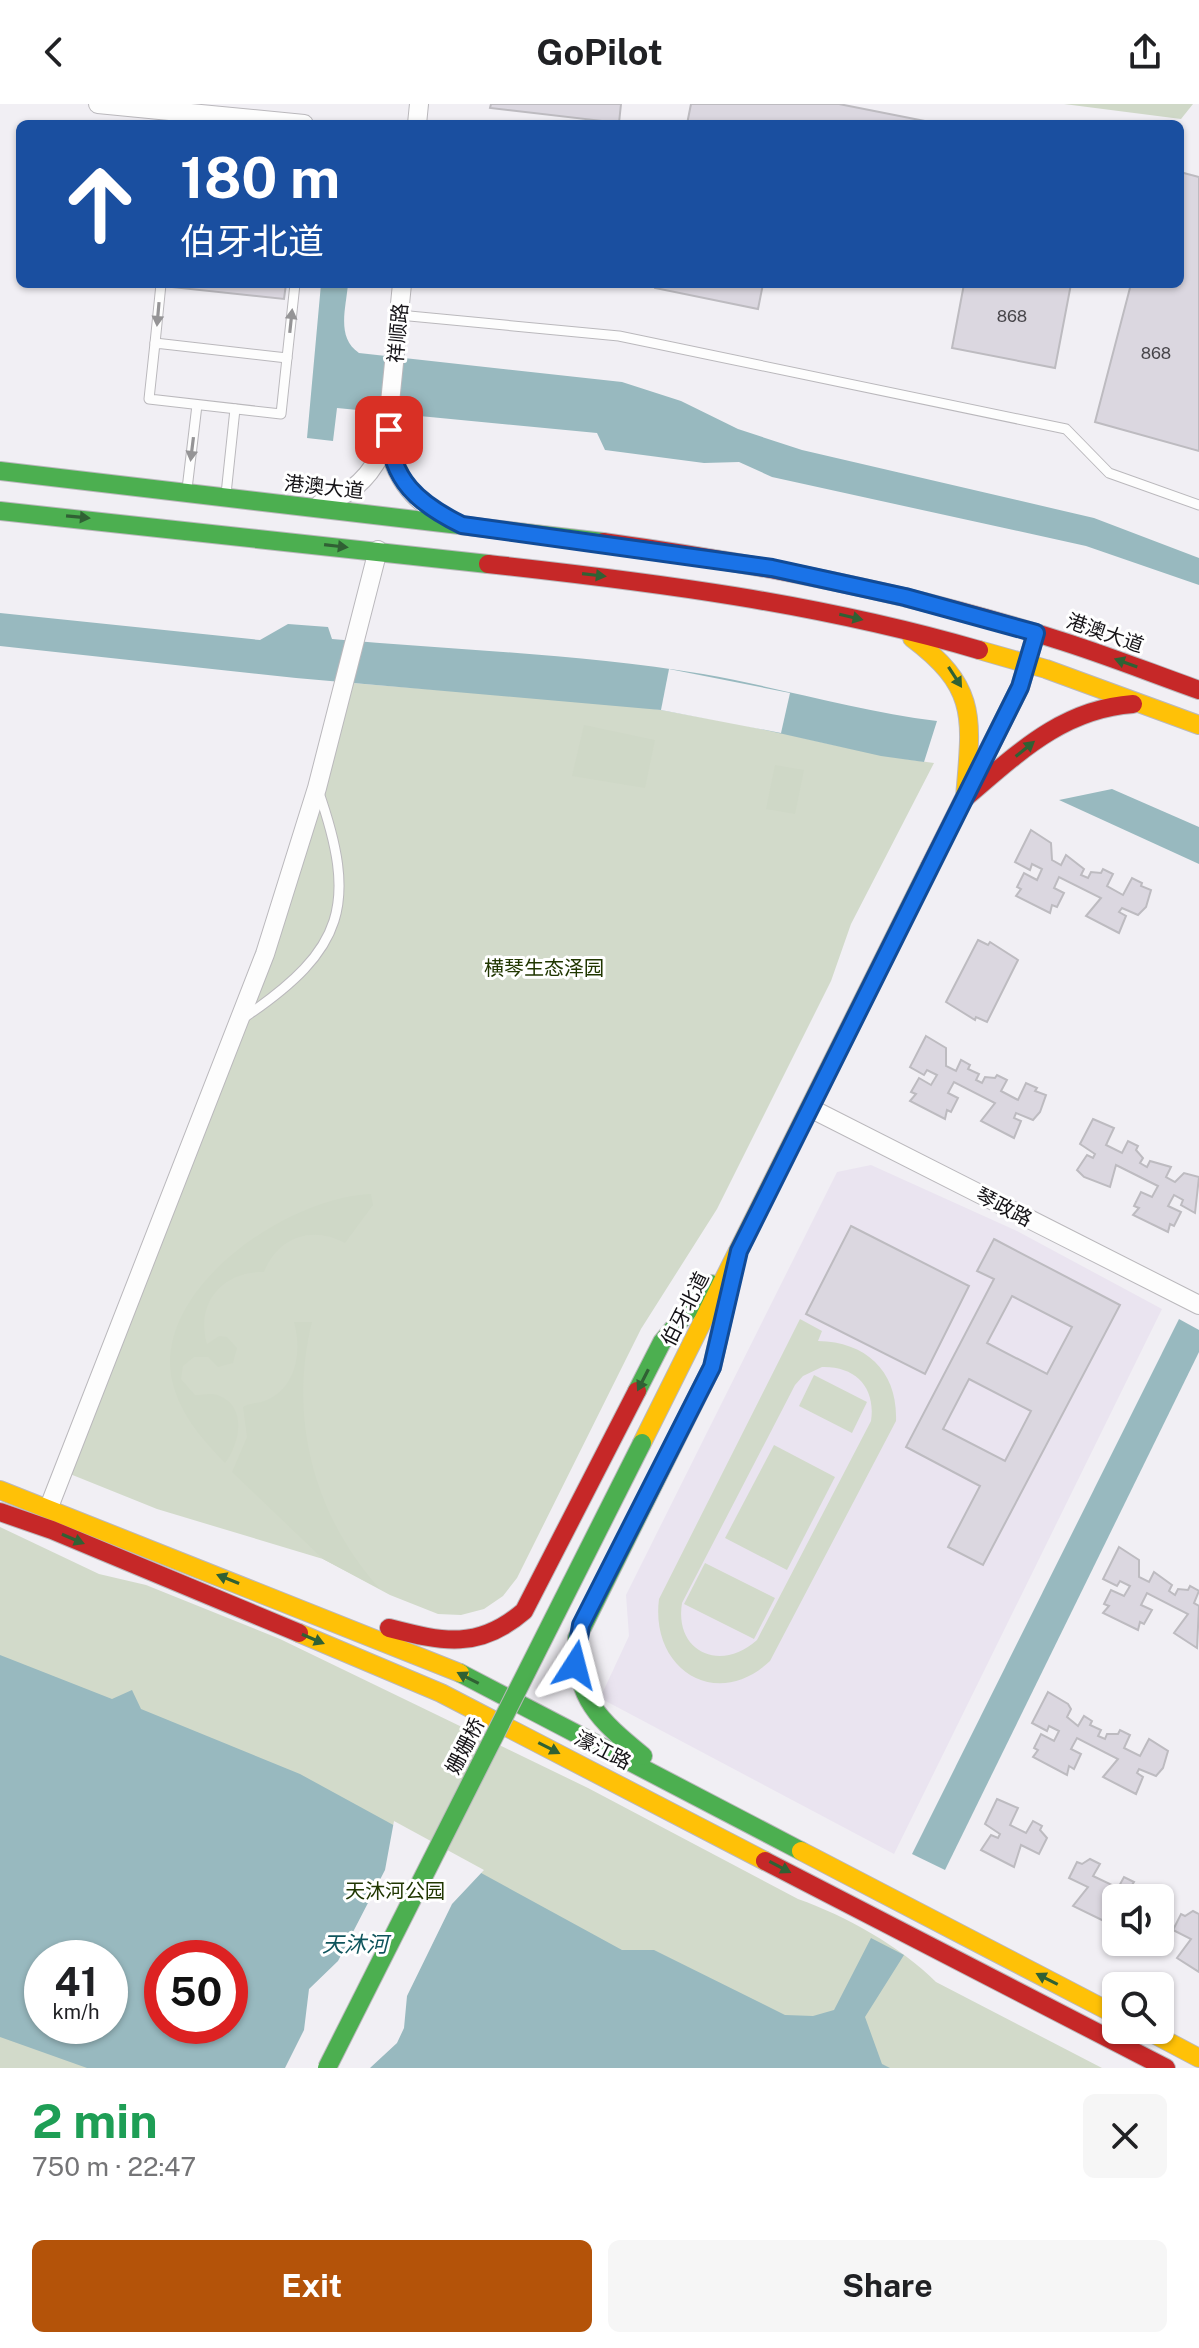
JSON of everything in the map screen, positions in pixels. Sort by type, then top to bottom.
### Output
[{"type":"main road","name":"港澳大道","points":[[0,471],[462,525],[772,568],[905,597],[1036,633],[1199,690]]},
{"type":"main road","points":[[0,511],[378,550],[688,587],[896,627],[1027,664],[1199,725]]},
{"type":"main road","points":[[896,627],[936,654],[961,684],[970,722],[965,798]]},
{"type":"main road","name":"伯牙北道","points":[[642,1443],[1020,687],[1036,633]]},
{"type":"main road","points":[[965,798],[1070,716],[1114,703],[1159,709]]},
{"type":"main road","points":[[284,1601],[452,1643],[492,1636],[514,1621],[532,1600],[662,1342],[739,1251]]},
{"type":"main road","points":[[686,1791],[595,1715],[581,1691],[575,1652],[581,1625],[712,1367],[739,1251]]},
{"type":"main road","name":"姗姗桥","points":[[327,2068],[642,1443]]},
{"type":"main road","name":"濠江路","points":[[0,1490],[440,1663],[1102,2008]]},
{"type":"main road","name":"濠江路","points":[[0,1512],[52,1530],[441,1693],[1166,2068]]},
{"type":"main road","points":[[1173,2044],[1198,2057]]},
{"type":"street","points":[[98,104],[263,120]]},
{"type":"street","name":"祥顺路","points":[[402,288],[389,430],[391,454],[407,488],[426,506],[462,525]]},
{"type":"street","name":"祥顺路","points":[[302,506],[339,498],[360,484],[376,465],[389,430]]},
{"type":"street","points":[[49,1507],[270,940],[317,788],[378,550]]},
{"type":"street","name":"琴政路","points":[[810,1108],[1199,1305]]},
{"type":"lane","points":[[161,288],[149,399],[281,414],[295,288]]},
{"type":"lane","points":[[399,315],[619,336],[1066,429],[1109,473],[1199,505]]},
{"type":"lane","points":[[155,343],[287,358]]},
{"type":"lane","points":[[187,494],[197,405]]},
{"type":"lane","points":[[225,498],[235,409]]},
{"type":"lane","points":[[238,1021],[298,978],[330,931],[339,894],[339,855],[317,788]]},
{"type":"shaded area","points":[[871,1165],[1017,1231],[1162,1309],[894,1854],[600,1698],[629,1636],[626,1595],[837,1172]]},
{"type":"green space","points":[[1064,104],[1193,104],[1181,119]]},
{"type":"green space","name":"横琴生态泽园","points":[[352,683],[653,709],[934,763],[851,924],[831,981],[717,1209],[641,1329],[517,1578],[503,1596],[484,1609],[461,1615],[438,1614],[390,1595],[323,1559],[157,1509],[70,1474],[272,956]]},
{"type":"green space","points":[[584,725],[655,740],[645,788],[572,776]]},
{"type":"green space","points":[[775,765],[804,770],[795,814],[766,809]]},
{"type":"green space","points":[[371,1194],[373,1205],[345,1243],[320,1235],[297,1238],[278,1250],[264,1272],[236,1277],[224,1284],[209,1303],[204,1329],[207,1344],[219,1336],[227,1337],[237,1348],[233,1363],[218,1367],[208,1357],[194,1357],[183,1366],[181,1379],[195,1395],[217,1395],[235,1409],[237,1437],[225,1463],[191,1423],[174,1388],[171,1375],[173,1341],[185,1309],[207,1279],[236,1252],[269,1229],[304,1211],[339,1199]]},
{"type":"green space","points":[[800,1319],[822,1331],[818,1341],[851,1347],[876,1363],[892,1388],[896,1421],[770,1661],[749,1676],[729,1683],[709,1682],[691,1675],[676,1663],[665,1645],[659,1624],[659,1599]],"holes":[[[822,1367],[854,1375],[867,1389],[872,1409],[871,1421],[757,1640],[729,1655],[715,1656],[703,1652],[685,1634],[681,1620],[682,1603],[795,1385],[803,1376]]]},
{"type":"green space","points":[[294,1322],[312,1322],[305,1358],[303,1394],[312,1464],[338,1530],[357,1561],[380,1589],[323,1559],[232,1472],[247,1437],[243,1407],[277,1394],[291,1377],[297,1356]]},
{"type":"green space","points":[[814,1375],[867,1402],[852,1433],[799,1406]]},
{"type":"green space","points":[[774,1445],[835,1477],[787,1570],[725,1538]]},
{"type":"green space","name":"天沐河公园","points":[[0,1527],[99,1574],[146,1585],[280,1639],[588,1788],[798,1899],[853,1923],[906,1956],[936,1982],[1102,2068],[0,2068]]},
{"type":"green space","points":[[705,1563],[775,1598],[754,1639],[684,1604]]},
{"type":"water","points":[[321,288],[348,288],[345,331],[352,347],[359,353],[622,382],[681,401],[738,429],[802,450],[1094,518],[1199,558],[1199,585],[1086,546],[772,477],[739,462],[704,463],[605,450],[597,433],[337,408],[333,441],[307,438]]},
{"type":"water","points":[[0,613],[260,640],[288,624],[328,627],[332,639],[657,667],[937,721],[924,762],[881,756],[661,710],[296,678],[0,646]]},
{"type":"water","points":[[1112,789],[1199,827],[1199,864],[1059,800]]},
{"type":"water","points":[[1179,1319],[1199,1330],[1199,1352],[945,1870],[912,1854]]},
{"type":"water","name":"天沐河","points":[[0,1655],[112,1699],[132,1690],[141,1709],[300,1774],[622,1950],[654,1950],[785,2015],[813,2016],[834,2010],[871,1938],[904,1955],[865,2017],[882,2064],[890,2068],[87,2068],[0,2037]]},
{"type":"pier","points":[[669,669],[790,693],[781,733],[661,710]]},
{"type":"pier","points":[[394,1821],[484,1870],[452,1904],[407,1996],[404,2028],[397,2043],[370,2068],[285,2068],[304,2030],[309,1989],[338,1961],[385,1870]]},
{"type":"building","points":[[491,104],[621,104],[619,120],[593,120],[490,108]]},
{"type":"building","points":[[691,104],[839,104],[920,120],[688,120]]},
{"type":"building","points":[[1184,173],[1199,177],[1199,451],[1095,422],[1130,288],[1184,288]]},
{"type":"building","points":[[180,288],[285,288],[284,299]]},
{"type":"building","points":[[655,288],[762,288],[758,309]]},
{"type":"building","points":[[963,288],[1070,288],[1055,368],[952,348]]},
{"type":"building","points":[[1031,830],[1051,843],[1052,860],[1061,865],[1066,855],[1084,869],[1081,875],[1088,878],[1091,872],[1101,873],[1103,869],[1113,874],[1107,886],[1123,895],[1132,878],[1142,883],[1141,886],[1151,890],[1146,907],[1138,915],[1122,908],[1119,912],[1126,916],[1119,933],[1086,916],[1101,898],[1059,877],[1054,888],[1064,893],[1057,907],[1052,905],[1050,913],[1016,896],[1021,889],[1017,887],[1024,873],[1037,880],[1042,869],[1032,864],[1030,870],[1015,862]]},
{"type":"building","points":[[978,940],[988,945],[990,942],[1018,960],[987,1022],[976,1017],[975,1020],[946,1002]]},
{"type":"building","points":[[926,1036],[946,1048],[946,1066],[956,1071],[961,1060],[970,1065],[968,1069],[979,1074],[976,1080],[982,1083],[985,1077],[995,1078],[997,1075],[1007,1080],[1001,1091],[1018,1100],[1026,1083],[1037,1088],[1035,1091],[1046,1095],[1040,1112],[1033,1120],[1016,1113],[1014,1118],[1021,1121],[1014,1138],[981,1121],[995,1103],[954,1082],[948,1093],[958,1098],[951,1112],[947,1110],[945,1119],[910,1101],[916,1094],[911,1092],[919,1078],[931,1085],[937,1075],[927,1070],[924,1075],[910,1067]]},
{"type":"building","points":[[1093,1119],[1114,1128],[1106,1145],[1122,1153],[1128,1141],[1138,1146],[1136,1150],[1143,1158],[1140,1163],[1147,1167],[1150,1161],[1171,1167],[1166,1177],[1175,1182],[1184,1173],[1199,1177],[1195,1213],[1181,1205],[1183,1200],[1174,1195],[1168,1206],[1181,1212],[1174,1226],[1170,1224],[1168,1232],[1133,1215],[1139,1208],[1134,1206],[1141,1192],[1152,1197],[1158,1186],[1116,1165],[1110,1187],[1084,1177],[1077,1170],[1087,1155],[1093,1158],[1095,1154],[1080,1144]]},
{"type":"building","points":[[851,1226],[969,1286],[925,1374],[806,1314]]},
{"type":"building","points":[[994,1239],[1120,1305],[983,1565],[948,1547],[980,1486],[906,1447],[994,1279],[977,1271]],"holes":[[[1012,1296],[1072,1327],[1047,1374],[987,1343]],[[969,1379],[1031,1411],[1005,1461],[943,1429]]]},
{"type":"building","points":[[1119,1547],[1139,1560],[1139,1577],[1149,1582],[1154,1572],[1172,1585],[1169,1591],[1175,1595],[1178,1589],[1188,1590],[1190,1586],[1199,1591],[1194,1603],[1199,1606],[1197,1648],[1174,1633],[1188,1614],[1147,1593],[1141,1605],[1152,1610],[1144,1624],[1140,1622],[1138,1630],[1103,1613],[1109,1606],[1104,1604],[1111,1590],[1124,1596],[1130,1586],[1120,1581],[1117,1586],[1103,1579]]},
{"type":"building","points":[[1048,1692],[1068,1704],[1071,1709],[1067,1717],[1078,1726],[1084,1716],[1092,1721],[1090,1725],[1101,1730],[1098,1736],[1105,1739],[1107,1734],[1118,1734],[1120,1730],[1130,1735],[1124,1748],[1140,1756],[1149,1739],[1168,1751],[1163,1768],[1156,1776],[1139,1769],[1137,1773],[1143,1777],[1136,1794],[1103,1777],[1118,1759],[1077,1738],[1071,1749],[1081,1754],[1074,1769],[1069,1766],[1067,1775],[1033,1757],[1038,1750],[1034,1748],[1041,1734],[1054,1741],[1059,1731],[1049,1726],[1047,1731],[1032,1723]]},
{"type":"building","points":[[997,1799],[1018,1808],[1010,1825],[1026,1833],[1033,1821],[1042,1826],[1040,1830],[1047,1838],[1039,1854],[1021,1845],[1014,1867],[981,1850],[991,1835],[998,1838],[1000,1834],[985,1824]]},
{"type":"building","points":[[1090,1859],[1100,1864],[1093,1876],[1110,1884],[1102,1884],[1102,1920],[1073,1906],[1088,1887],[1069,1878],[1077,1862],[1082,1864]]},
{"type":"building","points":[[1124,1877],[1133,1884],[1120,1884]]},
{"type":"building","points":[[1193,1911],[1199,1914],[1199,1972],[1177,1958],[1191,1939],[1174,1930],[1181,1914],[1185,1916]]},
{"type":"traffic: fast","points":[[0,471],[603,542]]},
{"type":"traffic: fast","points":[[0,511],[488,564]]},
{"type":"traffic: fast","points":[[637,1391],[662,1342],[711,1284]]},
{"type":"traffic: fast","points":[[643,1756],[614,1731],[592,1706],[580,1676],[577,1638],[712,1367],[729,1291]]},
{"type":"traffic: fast","points":[[327,2068],[642,1443]]},
{"type":"traffic: fast","points":[[460,1673],[801,1851]]},
{"type":"traffic: slow","points":[[912,638],[950,674],[966,708],[969,747],[965,798]]},
{"type":"traffic: slow","points":[[979,650],[1046,669],[1199,725]]},
{"type":"traffic: slow","points":[[642,1443],[930,866]]},
{"type":"traffic: slow","points":[[0,1490],[460,1673]]},
{"type":"traffic: slow","points":[[299,1633],[441,1693],[765,1861]]},
{"type":"traffic: slow","points":[[801,1851],[1102,2008]]},
{"type":"traffic: slow","points":[[1172,2044],[1199,2058]]},
{"type":"traffic: jam","points":[[603,542],[717,559],[888,593],[1000,622],[1199,690]]},
{"type":"traffic: jam","points":[[488,564],[735,596],[858,619],[979,650]]},
{"type":"traffic: jam","points":[[930,866],[1020,687],[1036,633]]},
{"type":"traffic: jam","points":[[965,798],[1022,750],[1062,724],[1108,708],[1133,704]]},
{"type":"traffic: jam","points":[[389,1628],[444,1639],[476,1637],[507,1624],[524,1611],[637,1391]]},
{"type":"traffic: jam","points":[[0,1512],[52,1530],[299,1633]]},
{"type":"traffic: jam","points":[[765,1861],[1166,2068]]},
{"type":"route","points":[[389,430],[391,454],[407,488],[436,513],[462,525],[772,568],[905,597],[1036,633],[1020,687],[739,1251],[712,1367],[581,1625],[575,1665]]}]
